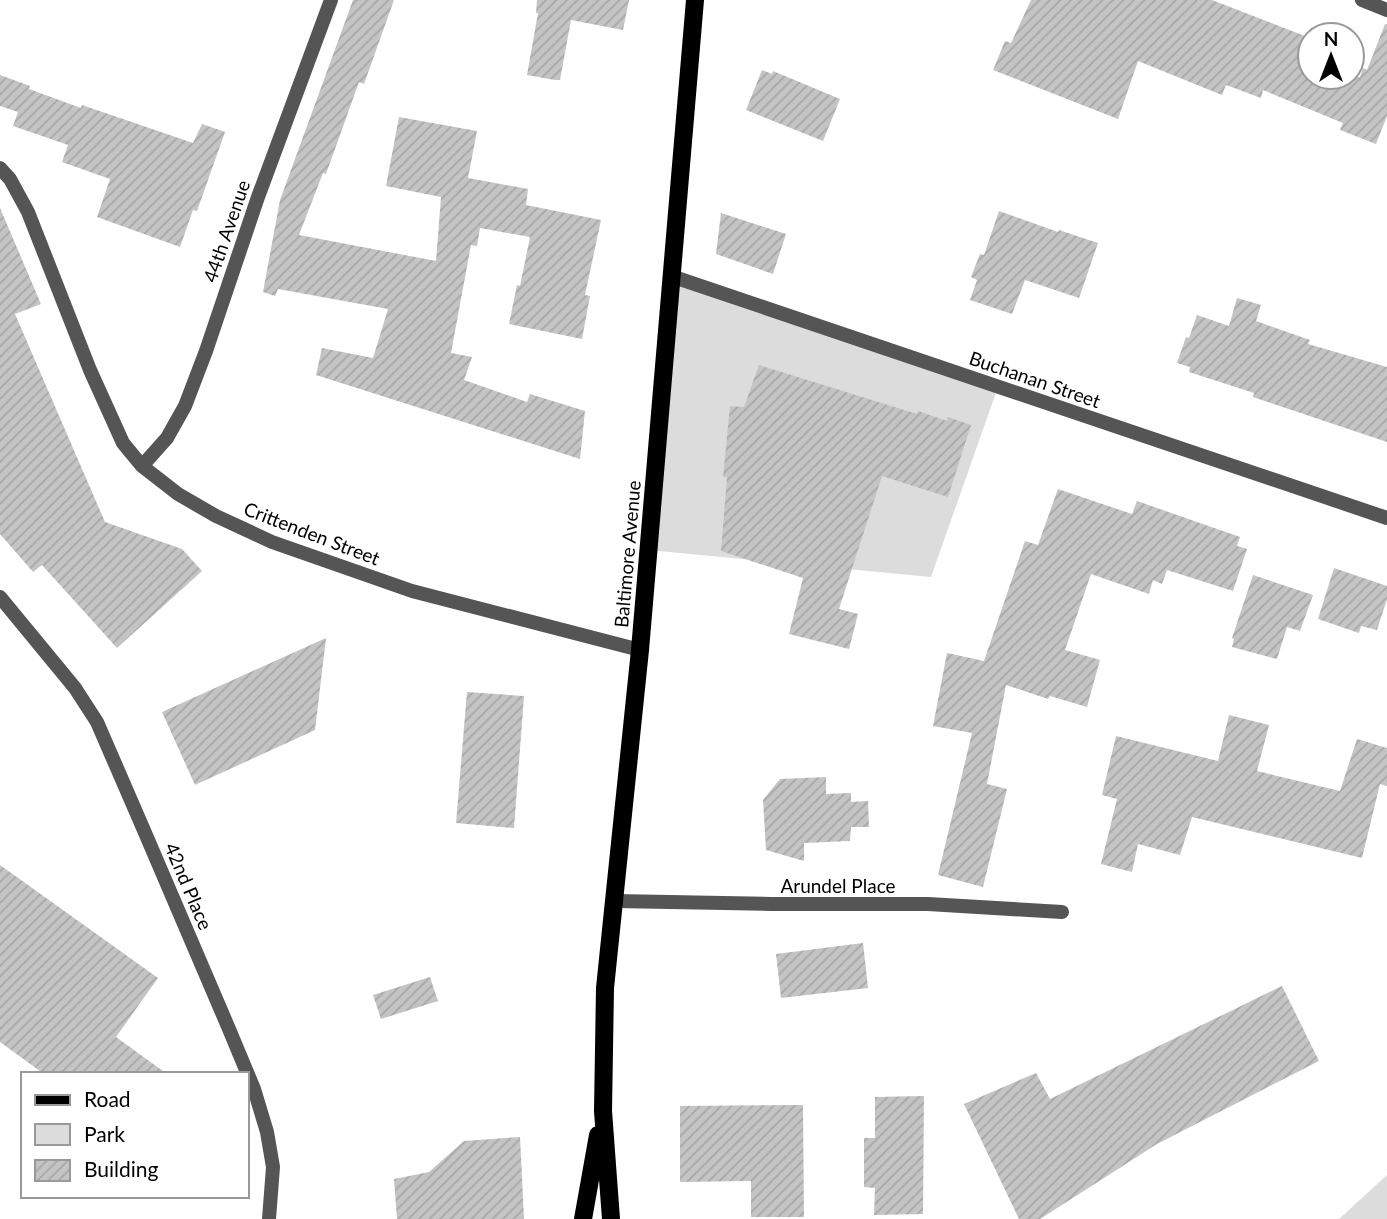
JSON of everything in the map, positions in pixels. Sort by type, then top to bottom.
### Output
[{"type":"main road","name":"Baltimore Avenue","points":[[611,1219],[603,1111],[605,988],[640,650],[695,0]]},
{"type":"main road","name":"Baltimore Avenue","points":[[583,1219],[603,1111]]},
{"type":"street","name":"44th Avenue","points":[[142,466],[167,438],[185,406],[331,0]]},
{"type":"street","points":[[1362,0],[1387,10]]},
{"type":"street","name":"Crittenden Street","points":[[0,168],[10,178],[29,212],[108,414],[122,443],[142,466],[178,494],[216,516],[272,542],[412,591],[640,650]]},
{"type":"street","name":"Buchanan Street","points":[[671,276],[1387,518]]},
{"type":"street","name":"42nd Place","points":[[0,597],[75,688],[97,722],[246,1072]]},
{"type":"street","name":"Arundel Place","points":[[615,901],[928,904],[1062,912]]},
{"type":"street","name":"42nd Place","points":[[248,1078],[264,1121],[273,1167],[269,1219]]},
{"type":"green space","points":[[671,276],[998,387],[931,577],[648,550]]},
{"type":"green space","points":[[1387,1175],[1387,1219],[1339,1219]]},
{"type":"building","points":[[353,0],[394,0],[364,84],[359,82],[326,174],[323,173],[299,235],[436,261],[441,197],[386,186],[399,117],[477,131],[468,178],[528,189],[526,205],[601,220],[585,295],[590,296],[582,339],[509,324],[530,237],[480,228],[477,246],[471,245],[451,353],[472,357],[464,380],[527,402],[530,394],[585,411],[580,459],[316,375],[322,348],[373,358],[388,309],[278,289],[275,296],[263,292],[280,200]]},
{"type":"building","points":[[537,0],[629,0],[623,30],[571,20],[560,80],[555,80],[527,75],[538,13]]},
{"type":"building","points":[[1031,0],[1212,0],[1296,33],[1296,91],[1366,91],[1366,70],[1387,24],[1387,116],[1376,144],[1340,130],[1343,123],[1263,90],[1261,98],[1226,85],[1222,95],[1138,61],[1118,119],[993,70],[1005,41],[1011,43]]},
{"type":"building","points":[[762,70],[772,74],[773,71],[840,99],[823,141],[746,110]]},
{"type":"building","points":[[0,75],[81,108],[82,105],[193,143],[202,124],[225,132],[197,211],[193,210],[180,247],[97,217],[110,179],[62,162],[68,145],[13,126],[18,112],[0,106]]},
{"type":"building","points":[[0,208],[41,304],[15,314],[105,522],[182,549],[202,571],[117,648],[42,565],[33,572],[0,534]]},
{"type":"building","points":[[999,211],[1098,243],[1079,298],[1025,280],[1012,314],[970,300],[977,280],[971,277],[980,254],[984,255]]},
{"type":"building","points":[[721,213],[786,234],[773,274],[716,254]]},
{"type":"building","points":[[1237,298],[1261,305],[1256,321],[1310,340],[1308,344],[1387,367],[1387,442],[1253,397],[1254,393],[1189,372],[1190,367],[1177,363],[1197,315],[1229,326]]},
{"type":"building","points":[[759,365],[917,414],[918,411],[947,421],[948,417],[971,425],[948,497],[882,476],[839,609],[858,614],[849,649],[789,634],[803,578],[721,551],[727,477],[723,477],[730,406],[744,407]]},
{"type":"building","points":[[1058,489],[1132,514],[1137,501],[1240,537],[1237,546],[1247,549],[1233,591],[1167,570],[1162,584],[1153,580],[1149,594],[1091,574],[1065,650],[1100,660],[1087,707],[1050,696],[1048,699],[1006,685],[987,784],[1007,789],[983,887],[938,875],[972,733],[933,726],[947,653],[984,661],[1025,541],[1038,545]]},
{"type":"building","points":[[1334,568],[1387,586],[1387,599],[1377,630],[1361,626],[1359,633],[1318,619]]},
{"type":"building","points":[[1253,575],[1313,595],[1300,631],[1287,627],[1277,659],[1232,647],[1232,638]]},
{"type":"building","points":[[326,638],[315,730],[195,785],[162,712]]},
{"type":"building","points":[[467,692],[524,696],[514,828],[456,823]]},
{"type":"building","points":[[1229,715],[1269,725],[1257,771],[1340,791],[1357,739],[1387,748],[1387,786],[1380,784],[1362,858],[1192,817],[1180,855],[1138,844],[1132,872],[1101,864],[1117,799],[1102,795],[1116,736],[1218,761]]},
{"type":"building","points":[[826,777],[826,794],[851,793],[851,802],[868,801],[869,827],[851,827],[850,841],[804,843],[804,861],[766,850],[763,800],[780,779]]},
{"type":"building","points":[[0,865],[158,978],[116,1037],[164,1072],[41,1072],[0,1042]]},
{"type":"building","points":[[863,943],[868,988],[781,998],[776,954]]},
{"type":"building","points":[[430,977],[438,1001],[381,1019],[373,995]]},
{"type":"building","points":[[1282,986],[1319,1061],[1157,1144],[1040,1219],[1019,1219],[964,1104],[1036,1073],[1050,1099]]},
{"type":"building","points":[[924,1096],[923,1214],[874,1215],[875,1188],[864,1187],[864,1138],[875,1138],[875,1097]]},
{"type":"building","points":[[803,1105],[804,1217],[751,1217],[751,1181],[680,1182],[680,1106]]},
{"type":"building","points":[[520,1137],[524,1219],[397,1219],[394,1179],[429,1172],[464,1141]]}]
